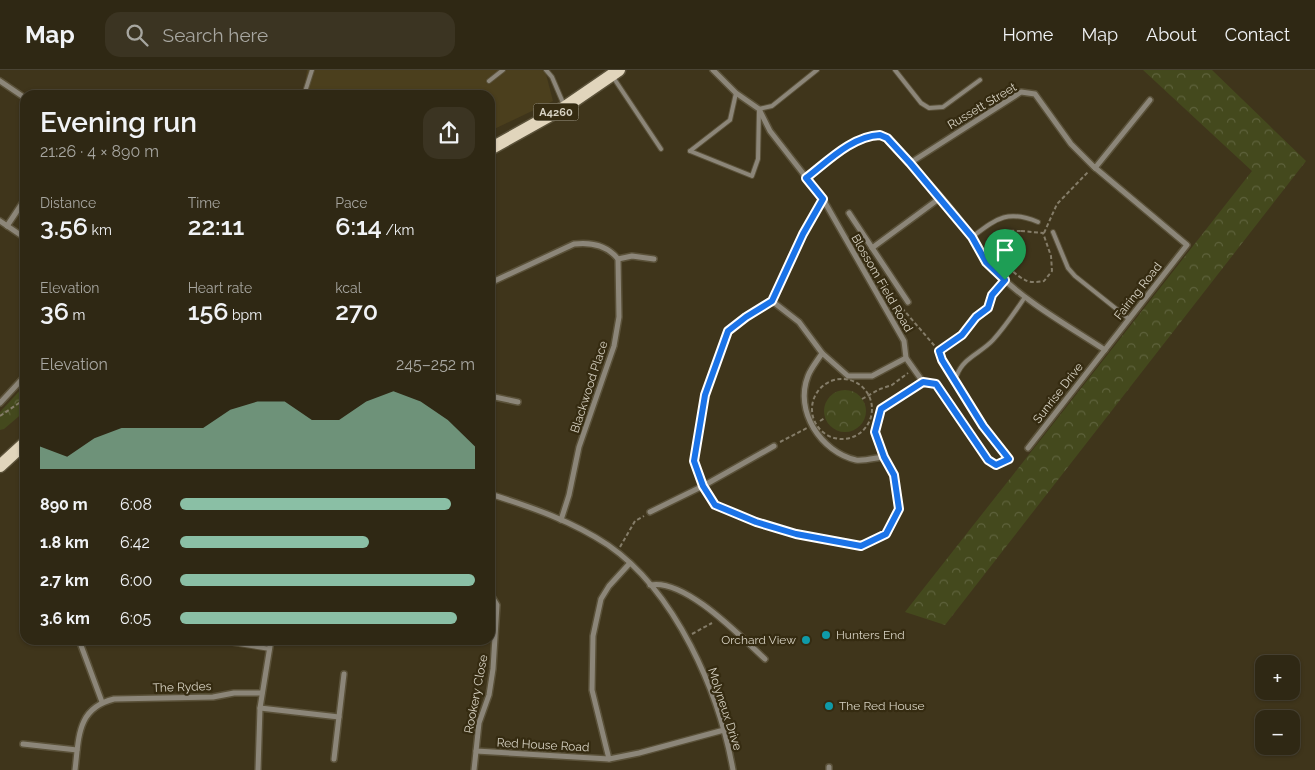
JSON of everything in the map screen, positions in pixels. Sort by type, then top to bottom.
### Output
[{"type":"main road","name":"A4260","points":[[495,146],[565,107],[616,73]]},
{"type":"main road","points":[[0,466],[20,448]]},
{"type":"street","points":[[713,70],[736,93],[759,109]]},
{"type":"street","points":[[0,81],[20,95]]},
{"type":"street","name":"Russett Street","points":[[910,163],[1021,92],[1035,94],[1071,144],[1094,167],[1187,245]]},
{"type":"street","points":[[1094,167],[1150,100]]},
{"type":"street","name":"Blossom Field Road","points":[[759,109],[770,131],[823,199],[904,341],[906,358],[923,382],[936,384],[988,460],[996,465]]},
{"type":"street","points":[[806,178],[855,142],[871,136],[880,135],[887,138],[972,237],[986,262],[1025,297],[1105,350]]},
{"type":"street","points":[[872,248],[940,198]]},
{"type":"street","points":[[823,199],[803,234],[772,301],[728,331],[705,395],[694,461],[703,486],[715,505],[756,522],[796,534],[861,546],[886,534],[899,509],[894,475],[884,457],[875,432],[881,409],[923,382]]},
{"type":"street","points":[[7,226],[20,206]]},
{"type":"street","points":[[849,213],[908,302]]},
{"type":"street","points":[[0,221],[20,235]]},
{"type":"street","points":[[495,281],[574,244],[600,245],[613,252],[618,259],[632,256],[654,259]]},
{"type":"street","name":"Fairing Road","points":[[1105,350],[1187,245]]},
{"type":"street","name":"Blackwood Place","points":[[561,520],[580,448],[614,346],[618,316],[618,259]]},
{"type":"street","points":[[772,301],[799,322],[822,353],[848,376],[872,376],[906,358]]},
{"type":"street","name":"Sunrise Drive","points":[[1028,448],[1105,350]]},
{"type":"street","points":[[822,353],[808,376],[804,394],[813,425],[828,447],[857,460],[884,457]]},
{"type":"street","points":[[0,403],[20,381]]},
{"type":"street","points":[[495,397],[518,402]]},
{"type":"street","points":[[650,512],[703,486],[774,446]]},
{"type":"street","name":"Molyneux Drive","points":[[495,496],[542,510],[590,534],[630,563],[650,585],[686,637],[711,690],[724,730],[733,770]]},
{"type":"street","name":"Red House Road","points":[[609,758],[592,690],[593,636],[601,599],[609,586],[630,563]]},
{"type":"street","points":[[650,585],[668,584],[721,618],[765,659]]},
{"type":"street","name":"Rookery Close","points":[[495,602],[497,605],[495,637]]},
{"type":"street","points":[[76,770],[83,719],[89,710],[102,702],[81,645]]},
{"type":"street","points":[[258,770],[260,708],[270,645]]},
{"type":"street","name":"Rookery Close","points":[[474,770],[479,722],[489,695],[494,645]]},
{"type":"street","points":[[334,758],[344,674]]},
{"type":"street","name":"The Rydes","points":[[102,702],[114,699],[213,697],[234,693],[262,693]]},
{"type":"street","points":[[260,708],[339,717]]},
{"type":"street","name":"Red House Road","points":[[476,751],[609,758],[639,753],[724,730]]},
{"type":"street","points":[[23,744],[78,750]]},
{"type":"lane","points":[[306,90],[312,70]]},
{"type":"lane","points":[[489,81],[503,70]]},
{"type":"lane","points":[[546,70],[552,77],[565,107]]},
{"type":"lane","points":[[736,93],[730,120],[690,151],[752,176],[758,158],[759,109],[772,106],[817,70]]},
{"type":"lane","points":[[895,70],[921,103],[929,108],[943,106],[980,80]]},
{"type":"lane","points":[[616,73],[661,149]]},
{"type":"lane","points":[[972,237],[1000,217],[1026,217],[1038,222]]},
{"type":"lane","points":[[1054,232],[1068,268],[1075,276],[1129,319]]},
{"type":"lane","points":[[957,375],[960,366],[983,349],[1000,332],[1025,297]]},
{"type":"lane","points":[[245,645],[270,649]]},
{"type":"path","points":[[1044,233],[1006,232],[997,241],[1000,259],[1026,281],[1044,281],[1052,271],[1051,256],[1044,233],[1057,204],[1094,167]]},
{"type":"path","points":[[939,351],[962,335],[976,317],[988,308],[992,295],[1005,280]]},
{"type":"path","points":[[908,302],[901,306],[939,351],[942,360],[983,426],[1009,459],[996,465]]},
{"type":"path","points":[[862,399],[892,385],[914,369]]},
{"type":"path","points":[[844,378],[852,380],[860,384],[868,395],[872,407],[871,417],[867,426],[854,437],[834,438],[813,425],[812,408],[814,396],[829,381],[844,378]]},
{"type":"path","points":[[0,416],[20,402]]},
{"type":"path","points":[[774,446],[825,418]]},
{"type":"path","points":[[617,552],[635,520],[650,512]]},
{"type":"path","points":[[686,637],[721,618]]},
{"type":"shaded area","points":[[307,70],[545,70],[553,101],[495,129],[495,90],[304,90]]},
{"type":"green space","points":[[1143,70],[1212,70],[1306,161],[945,625],[905,612],[1252,171]]},
{"type":"green space","points":[[20,390],[20,415],[4,429],[0,430],[0,412]]},
{"type":"green space","points":[[849,390],[857,393],[863,399],[866,411],[863,423],[857,429],[841,432],[833,429],[827,423],[824,407],[827,399],[833,393]]},
{"type":"place","name":"Hunters End","points":[[826,635]]},
{"type":"place","name":"Orchard View","points":[[806,640]]},
{"type":"place","name":"The Red House","points":[[829,706]]},
{"type":"route","points":[[880,135],[887,138],[972,237],[986,262],[1005,280],[992,295],[988,308],[970,323],[962,335],[939,351],[942,360],[983,426],[1009,459],[996,465],[988,460],[936,384],[923,382],[881,409],[875,432],[884,457],[894,475],[899,509],[886,534],[861,546],[796,534],[756,522],[715,505],[703,486],[694,461],[705,395],[728,331],[772,301],[803,234],[823,199],[806,178],[862,138],[880,135]]}]
